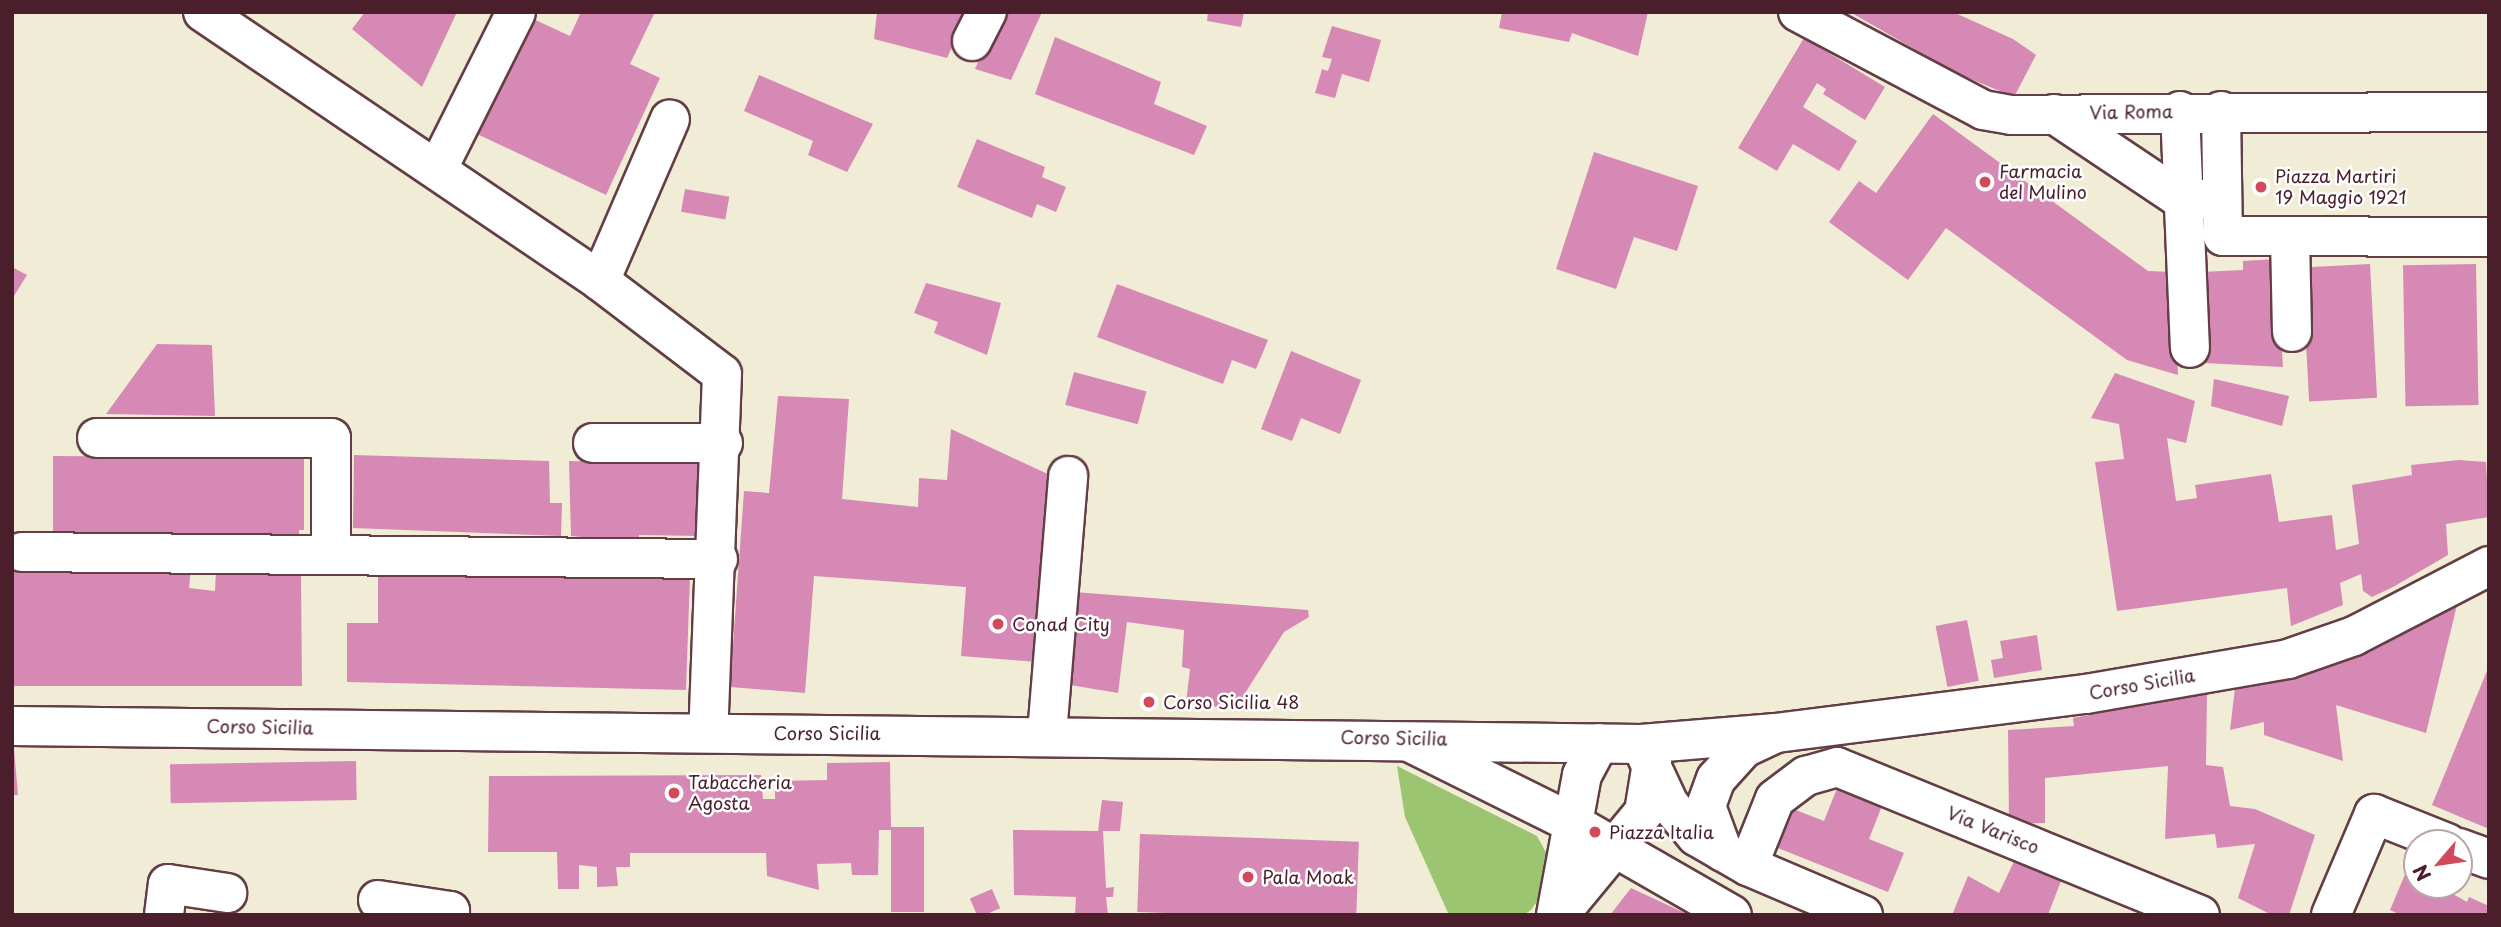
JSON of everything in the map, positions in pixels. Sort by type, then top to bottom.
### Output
[{"type":"street","points":[[203,12],[438,168],[600,281],[722,374],[723,443],[708,732]]},
{"type":"street","points":[[438,168],[516,12]]},
{"type":"street","name":"Via Roma","points":[[1798,12],[1983,110],[2054,114],[2180,111],[2489,112]]},
{"type":"street","points":[[2180,111],[2190,348]]},
{"type":"street","points":[[2221,111],[2223,236],[2489,237]]},
{"type":"street","points":[[2054,114],[2184,201],[2222,198]]},
{"type":"street","points":[[600,281],[670,119]]},
{"type":"street","points":[[2290,236],[2292,332]]},
{"type":"street","points":[[97,438],[331,438],[331,555]]},
{"type":"street","points":[[593,443],[723,443]]},
{"type":"street","points":[[1047,734],[1068,476]]},
{"type":"street","points":[[22,552],[718,559]]},
{"type":"street","name":"Corso Sicilia","points":[[12,726],[1399,738],[1599,743],[1647,753],[1776,733],[2086,694],[2288,659],[2354,636],[2489,566]]},
{"type":"street","points":[[1722,852],[1706,806],[1716,779],[1744,748],[1776,733]]},
{"type":"street","points":[[1399,738],[1574,824],[1730,914]]},
{"type":"street","points":[[1558,915],[1582,775],[1599,743]]},
{"type":"street","points":[[1647,753],[1656,808]]},
{"type":"street","name":"Via Varisco","points":[[1722,852],[1786,789],[1806,776],[1838,767],[2200,915]]},
{"type":"street","points":[[1558,915],[1615,848],[1656,808],[1716,779]]},
{"type":"street","points":[[1574,824],[1603,805],[1656,808],[1722,852],[1863,915]]},
{"type":"street","points":[[2331,915],[2374,814],[2412,829]]},
{"type":"street","points":[[163,915],[168,884],[227,893]]},
{"type":"street","points":[[378,900],[450,911],[450,915]]},
{"type":"green space","points":[[1397,766],[1537,836],[1549,858],[1543,893],[1531,910],[1523,915],[1449,915],[1405,817]]},
{"type":"building","points":[[365,12],[457,12],[422,87],[352,29]]},
{"type":"building","points":[[581,12],[655,12],[630,64],[660,78],[606,195],[475,133],[529,17],[570,36]]},
{"type":"building","points":[[877,12],[968,12],[947,58],[874,39]]},
{"type":"building","points":[[1000,12],[1042,12],[1011,80],[975,69]]},
{"type":"building","points":[[1208,12],[1244,12],[1241,27],[1207,21]]},
{"type":"building","points":[[1502,12],[1648,12],[1638,56],[1572,33],[1569,42],[1499,28]]},
{"type":"building","points":[[1850,12],[1953,12],[2013,39],[2036,55],[2014,97],[1954,72]]},
{"type":"building","points":[[1332,26],[1381,40],[1369,82],[1342,74],[1335,98],[1315,93],[1322,69],[1328,71],[1332,59],[1322,57]]},
{"type":"building","points":[[1055,37],[1161,82],[1154,104],[1207,126],[1194,155],[1035,94]]},
{"type":"building","points":[[1804,38],[1885,87],[1865,120],[1823,94],[1826,89],[1817,83],[1803,107],[1857,141],[1839,171],[1793,144],[1777,171],[1738,148]]},
{"type":"building","points":[[759,75],[873,124],[847,172],[808,155],[813,141],[744,111]]},
{"type":"building","points":[[1933,114],[2148,271],[2173,272],[2178,375],[2127,360],[1946,228],[1908,280],[1829,222],[1859,181],[1876,193]]},
{"type":"building","points":[[977,139],[1045,167],[1042,177],[1066,187],[1056,212],[1037,204],[1032,218],[957,187]]},
{"type":"building","points":[[1594,152],[1698,186],[1677,251],[1634,237],[1616,289],[1556,269]]},
{"type":"building","points":[[685,189],[729,197],[725,219],[681,212]]},
{"type":"building","points":[[2276,259],[2283,367],[2204,363],[2201,272],[2243,270],[2243,261]]},
{"type":"building","points":[[2370,264],[2377,398],[2309,401],[2302,268]]},
{"type":"building","points":[[2476,264],[2478,405],[2405,406],[2403,265]]},
{"type":"building","points":[[12,267],[27,275],[12,299]]},
{"type":"building","points":[[926,283],[1001,303],[987,355],[934,333],[938,322],[914,313]]},
{"type":"building","points":[[1117,284],[1268,340],[1256,369],[1232,360],[1223,384],[1097,337]]},
{"type":"building","points":[[157,344],[212,345],[215,416],[106,414]]},
{"type":"building","points":[[1291,351],[1361,380],[1340,434],[1301,418],[1292,441],[1261,429]]},
{"type":"building","points":[[1074,372],[1146,391],[1138,424],[1065,405]]},
{"type":"building","points":[[2115,373],[2195,401],[2186,443],[2167,438],[2176,501],[2197,498],[2195,485],[2271,474],[2279,522],[2332,515],[2336,550],[2359,544],[2352,485],[2412,475],[2411,465],[2459,460],[2486,462],[2489,517],[2446,524],[2448,555],[2393,587],[2372,597],[2363,591],[2361,574],[2340,583],[2343,605],[2291,626],[2287,588],[2117,611],[2095,462],[2124,459],[2119,424],[2091,418]]},
{"type":"building","points":[[2214,379],[2289,396],[2282,426],[2211,406]]},
{"type":"building","points":[[778,396],[849,399],[842,499],[918,507],[919,478],[947,480],[951,429],[1050,475],[1037,662],[961,656],[966,587],[814,576],[805,693],[730,687],[744,491],[769,493]]},
{"type":"building","points":[[354,455],[549,461],[550,503],[562,503],[561,536],[353,528]]},
{"type":"building","points":[[53,456],[304,458],[304,530],[299,530],[299,536],[53,533]]},
{"type":"building","points":[[669,459],[701,460],[700,536],[639,535],[639,542],[571,536],[569,461],[669,463]]},
{"type":"building","points":[[83,568],[191,568],[189,588],[215,591],[216,570],[301,576],[302,686],[12,686],[12,572]]},
{"type":"building","points":[[378,572],[690,576],[686,690],[347,682],[347,623],[378,623]]},
{"type":"building","points":[[1074,592],[1308,610],[1309,617],[1284,632],[1240,701],[1240,710],[1186,703],[1190,669],[1182,667],[1184,630],[1127,622],[1118,693],[1064,684]]},
{"type":"building","points":[[2457,605],[2426,733],[2336,705],[2343,761],[2264,735],[2264,722],[2230,730],[2235,688],[2342,661]]},
{"type":"building","points":[[1967,620],[1979,681],[1947,687],[1936,626]]},
{"type":"building","points":[[2037,635],[2042,670],[1994,678],[1991,660],[2003,658],[2000,641]]},
{"type":"building","points":[[2489,666],[2489,829],[2432,805]]},
{"type":"building","points":[[2207,693],[2206,765],[2223,767],[2230,806],[2255,809],[2315,835],[2289,915],[2272,915],[2238,898],[2255,844],[2217,848],[2215,834],[2165,839],[2168,766],[2045,778],[2045,823],[2009,824],[2008,730],[2074,726],[2073,718]]},
{"type":"building","points":[[14,749],[18,795],[12,795]]},
{"type":"building","points":[[356,761],[357,800],[171,803],[170,764]]},
{"type":"building","points":[[890,762],[891,827],[924,827],[924,912],[891,912],[891,830],[879,830],[878,875],[852,875],[851,863],[817,864],[819,890],[767,876],[766,853],[630,853],[630,867],[616,867],[618,886],[597,887],[597,867],[579,865],[579,889],[558,889],[557,852],[488,852],[489,776],[761,775],[763,799],[775,799],[775,781],[827,780],[827,763]]},
{"type":"building","points":[[1840,781],[1885,798],[1869,839],[1904,853],[1888,892],[1773,846],[1788,807],[1824,821]]},
{"type":"building","points":[[1102,800],[1123,802],[1120,831],[1103,831],[1106,888],[1114,887],[1113,897],[1106,897],[1108,915],[1075,915],[1076,897],[1014,895],[1013,830],[1098,831]]},
{"type":"building","name":"Pala Moak","points":[[1140,834],[1359,842],[1356,915],[1137,912]]},
{"type":"building","points":[[2018,853],[2064,873],[2048,915],[1952,915],[1968,876],[1999,893]]},
{"type":"building","points":[[2403,879],[2403,899],[2462,899],[2467,902],[2473,899],[2489,906],[2489,915],[2401,915],[2390,910]]},
{"type":"building","points":[[1631,888],[1689,915],[1610,915]]},
{"type":"building","points":[[992,889],[1000,908],[977,915],[970,898]]},
{"type":"place","name":"Farmacia del Mulino","points":[[1985,182]]},
{"type":"place","name":"Piazza Martiri 19 Maggio 1921","points":[[2261,187]]},
{"type":"place","name":"Conad City","points":[[998,624]]},
{"type":"place","name":"Corso Sicilia 48","points":[[1149,702]]},
{"type":"place","name":"Tabaccheria Agosta","points":[[674,793]]},
{"type":"place","name":"Piazza Italia","points":[[1595,832]]},
{"type":"place","name":"Pala Moak","points":[[1248,877]]}]
